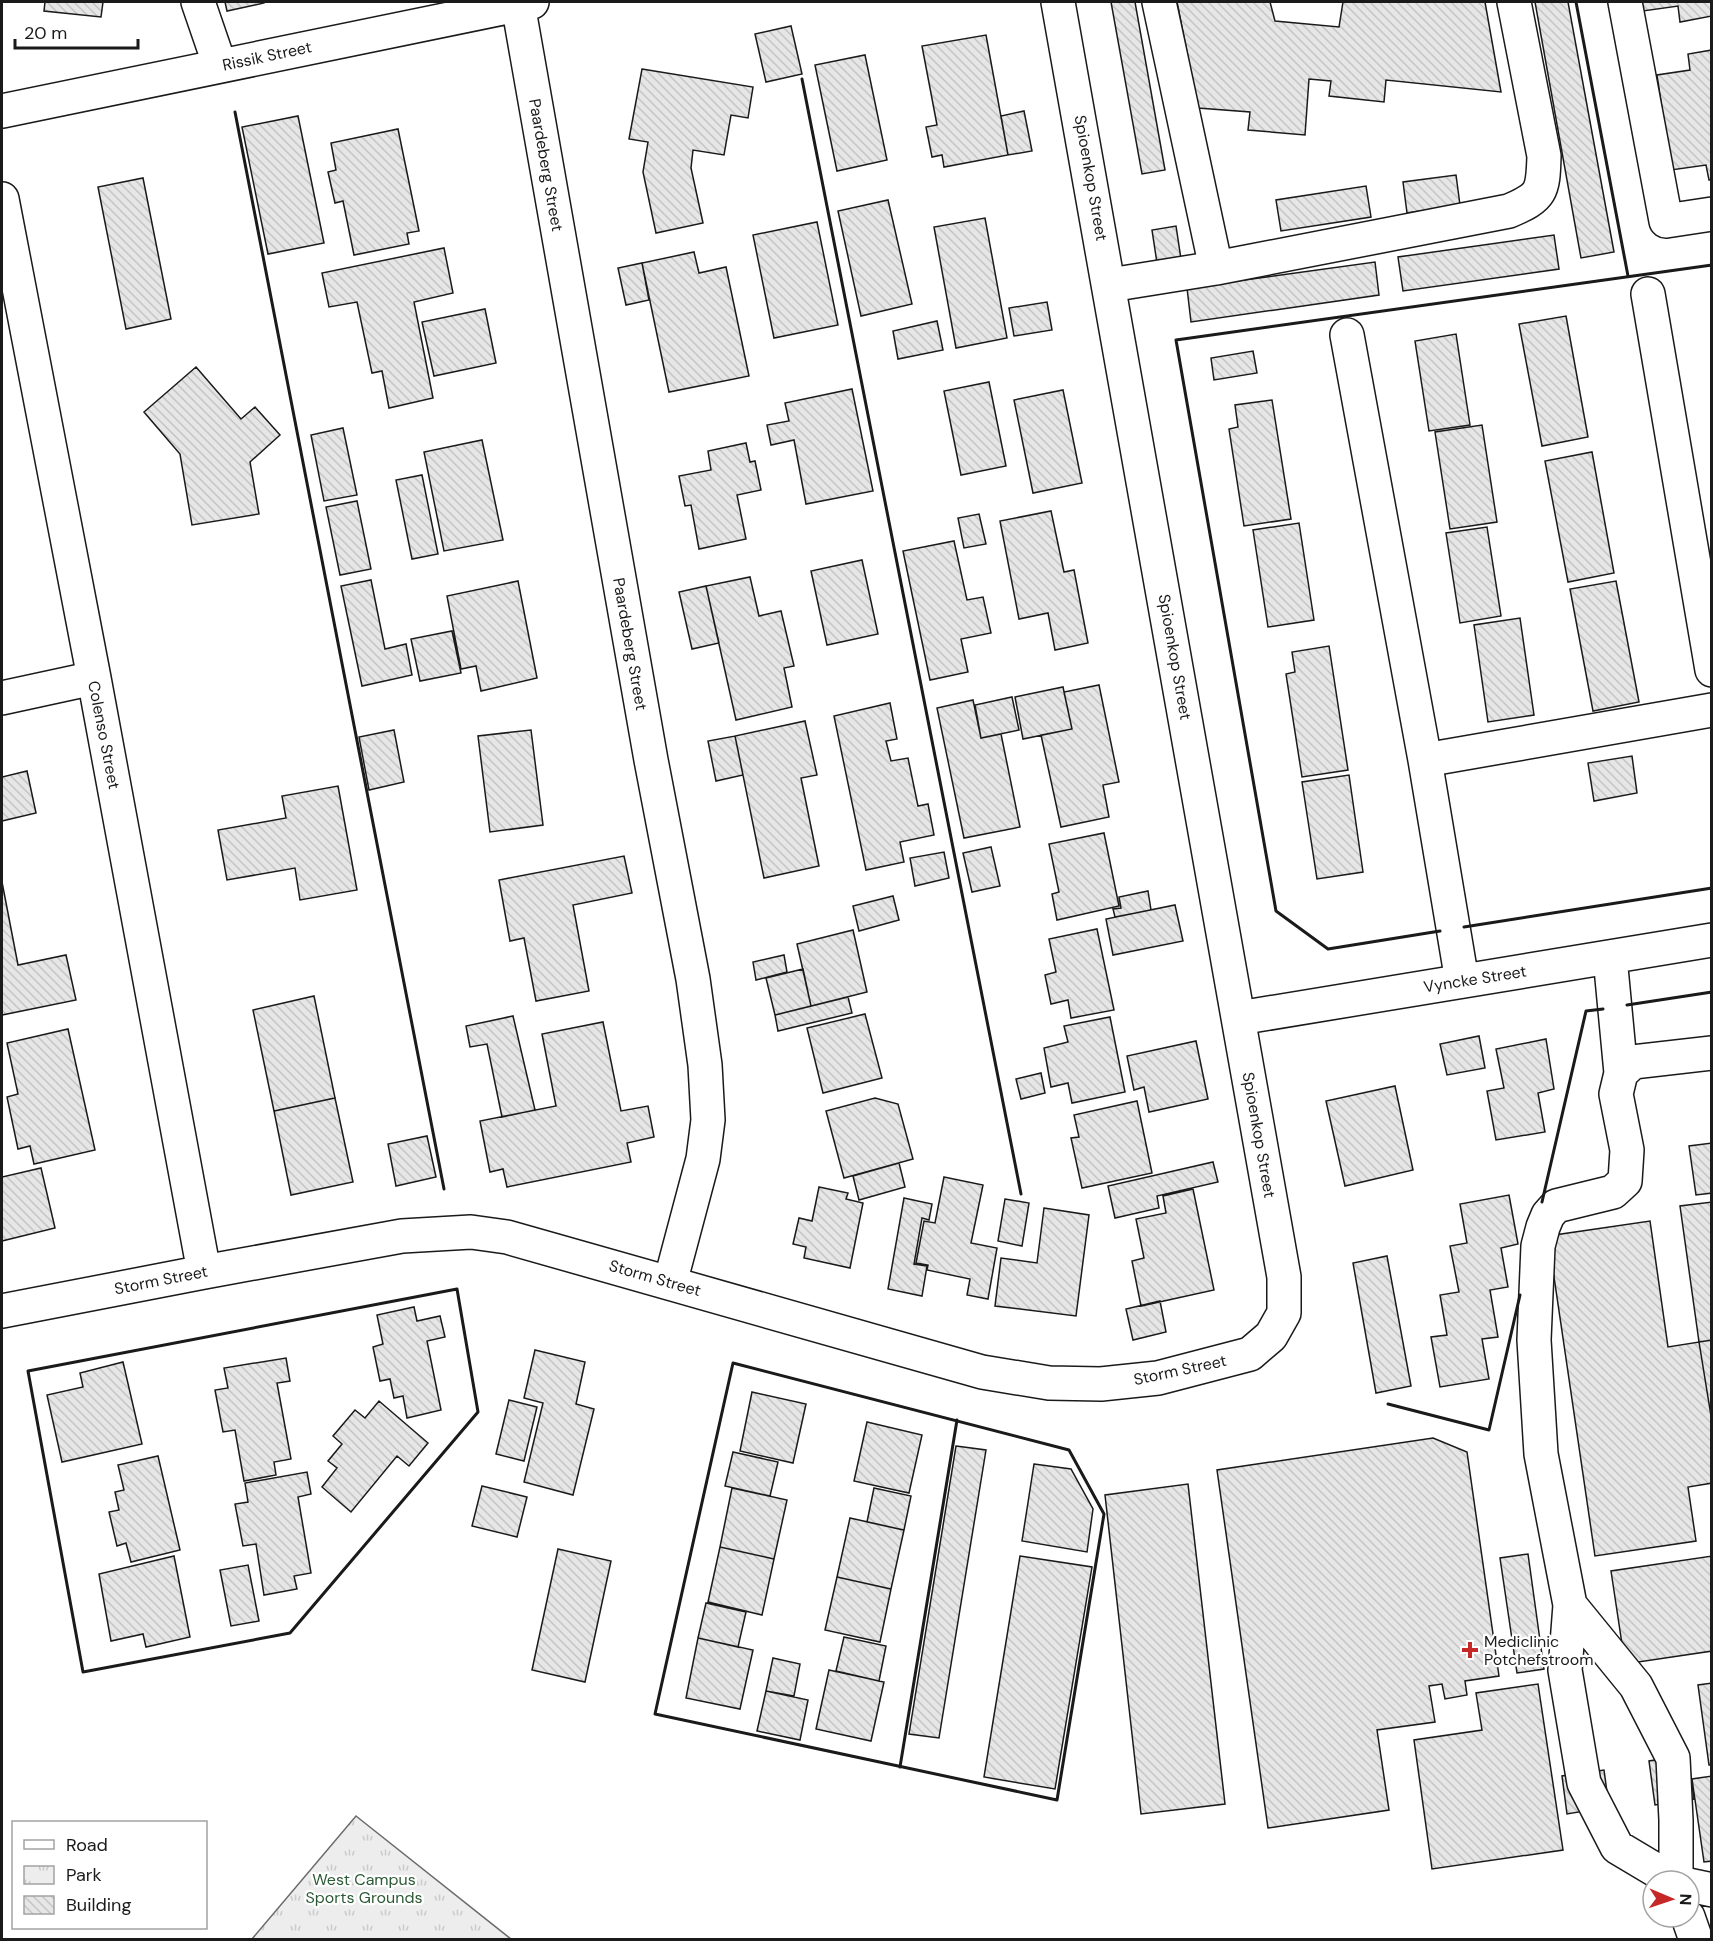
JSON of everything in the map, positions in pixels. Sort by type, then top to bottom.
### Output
[{"type":"street","points":[[198,2],[220,66]]},
{"type":"street","name":"Spioenkop Street","points":[[1058,2],[1110,285],[1284,1277],[1284,1312]]},
{"type":"street","points":[[1159,2],[1216,268]]},
{"type":"street","points":[[1110,285],[1216,268],[1509,212],[1526,204],[1538,195],[1544,176],[1544,156],[1514,2]]},
{"type":"street","points":[[1625,2],[1666,221],[1712,214]]},
{"type":"street","name":"Rissik Street","points":[[2,111],[525,3]]},
{"type":"street","name":"Paardeberg Street","points":[[525,3],[649,748],[693,980],[705,1065],[708,1120],[703,1159],[670,1282]]},
{"type":"street","name":"Colenso Street","points":[[2,199],[204,1272]]},
{"type":"street","points":[[1648,294],[1712,670]]},
{"type":"street","points":[[1347,335],[1425,760],[1462,981]]},
{"type":"street","points":[[2,698],[94,678]]},
{"type":"street","points":[[1425,760],[1712,710]]},
{"type":"street","name":"Vyncke Street","points":[[1239,1018],[1712,940]]},
{"type":"street","points":[[1610,957],[1621,1073],[1616,1094],[1628,1150],[1625,1181],[1613,1192],[1556,1206],[1548,1215],[1539,1246],[1534,1340],[1542,1454],[1570,1605],[1565,1671],[1584,1783],[1617,1847],[1655,1869]]},
{"type":"street","points":[[1621,1073],[1633,1062],[1712,1053]]},
{"type":"street","name":"Storm Street","points":[[2,1311],[402,1236],[471,1232],[507,1237],[981,1372],[1049,1383],[1101,1384],[1158,1378],[1250,1354],[1271,1336],[1284,1312]]},
{"type":"street","points":[[1570,1605],[1636,1686],[1673,1758],[1675,1869]]},
{"type":"green space","name":"West Campus Sports Grounds","points":[[356,1816],[511,1939],[252,1939]]},
{"type":"building","points":[[45,2],[103,2],[101,17],[44,11]]},
{"type":"building","points":[[225,2],[264,2],[264,3],[227,11]]},
{"type":"building","points":[[1111,2],[1135,2],[1165,170],[1142,174]]},
{"type":"building","points":[[1177,2],[1270,2],[1275,21],[1339,27],[1343,2],[1485,2],[1501,92],[1386,80],[1384,102],[1329,96],[1331,81],[1309,79],[1305,135],[1248,130],[1250,112],[1198,108]]},
{"type":"building","points":[[1535,2],[1568,2],[1614,252],[1581,258]]},
{"type":"building","points":[[1642,2],[1712,2],[1712,16],[1680,22],[1678,6],[1643,11]]},
{"type":"building","points":[[791,26],[802,74],[766,82],[755,34]]},
{"type":"building","points":[[986,35],[1008,155],[944,167],[942,155],[932,157],[926,127],[937,125],[922,46]]},
{"type":"building","points":[[1712,50],[1712,180],[1709,180],[1706,165],[1671,170],[1657,75],[1690,70],[1688,54]]},
{"type":"building","points":[[865,55],[887,160],[837,171],[815,65]]},
{"type":"building","points":[[642,69],[753,87],[748,118],[731,115],[724,155],[693,150],[691,168],[703,223],[656,233],[643,172],[648,142],[629,139]]},
{"type":"building","points":[[1024,111],[1032,151],[1008,155],[1001,116]]},
{"type":"building","points":[[298,116],[324,243],[268,254],[242,127]]},
{"type":"building","points":[[398,129],[419,231],[407,233],[409,244],[354,255],[343,201],[335,203],[328,172],[336,170],[331,143]]},
{"type":"building","points":[[1456,175],[1460,205],[1407,213],[1403,182]]},
{"type":"building","points":[[143,178],[171,319],[126,329],[98,187]]},
{"type":"building","points":[[1366,186],[1371,217],[1281,231],[1276,200]]},
{"type":"building","points":[[888,200],[912,304],[861,316],[838,211]]},
{"type":"building","points":[[985,218],[1007,338],[956,348],[934,227]]},
{"type":"building","points":[[817,222],[838,325],[774,338],[753,235]]},
{"type":"building","points":[[1176,226],[1181,259],[1157,263],[1152,230]]},
{"type":"building","points":[[1554,235],[1559,269],[1403,291],[1398,257]]},
{"type":"building","points":[[444,248],[453,293],[414,302],[433,398],[389,408],[382,371],[372,373],[357,302],[329,307],[322,273]]},
{"type":"building","points":[[694,252],[699,273],[726,267],[749,376],[669,392],[642,263]]},
{"type":"building","points":[[1375,262],[1379,295],[1191,322],[1187,288]]},
{"type":"building","points":[[642,263],[649,300],[626,305],[618,268]]},
{"type":"building","points":[[1047,302],[1052,330],[1014,336],[1009,308]]},
{"type":"building","points":[[485,309],[496,363],[434,376],[422,322]]},
{"type":"building","points":[[1566,316],[1588,437],[1542,446],[1519,324]]},
{"type":"building","points":[[937,321],[943,350],[898,359],[893,331]]},
{"type":"building","points":[[1456,334],[1470,425],[1429,431],[1415,341]]},
{"type":"building","points":[[1253,351],[1257,373],[1214,380],[1211,358]]},
{"type":"building","points":[[196,367],[241,419],[255,407],[280,435],[250,462],[259,514],[192,525],[180,454],[144,412]]},
{"type":"building","points":[[989,382],[1006,466],[961,475],[944,391]]},
{"type":"building","points":[[852,389],[873,491],[806,504],[794,440],[771,445],[767,425],[789,421],[785,403]]},
{"type":"building","points":[[1063,390],[1082,483],[1033,493],[1014,400]]},
{"type":"building","points":[[1272,400],[1291,519],[1244,526],[1229,429],[1238,427],[1235,405]]},
{"type":"building","points":[[1482,425],[1497,522],[1450,529],[1435,432]]},
{"type":"building","points":[[343,428],[357,495],[324,501],[311,435]]},
{"type":"building","points":[[482,440],[503,540],[444,551],[424,452]]},
{"type":"building","points":[[746,443],[750,462],[755,461],[761,490],[737,495],[746,539],[699,549],[691,505],[685,506],[679,476],[711,470],[708,451]]},
{"type":"building","points":[[1592,452],[1614,573],[1568,582],[1545,461]]},
{"type":"building","points":[[422,475],[438,554],[412,559],[396,480]]},
{"type":"building","points":[[357,501],[371,569],[340,575],[326,507]]},
{"type":"building","points":[[1051,511],[1064,572],[1074,570],[1088,643],[1055,650],[1048,613],[1019,619],[1000,521]]},
{"type":"building","points":[[979,514],[986,544],[964,548],[958,518]]},
{"type":"building","points":[[1299,523],[1314,620],[1268,627],[1253,530]]},
{"type":"building","points":[[1487,527],[1501,616],[1460,623],[1446,533]]},
{"type":"building","points":[[954,541],[967,600],[983,597],[991,633],[961,639],[968,672],[930,680],[903,551]]},
{"type":"building","points":[[862,560],[878,634],[827,645],[811,571]]},
{"type":"building","points":[[750,577],[759,616],[781,611],[794,666],[784,668],[792,707],[736,720],[706,586]]},
{"type":"building","points":[[371,580],[385,649],[406,644],[412,675],[362,686],[341,586]]},
{"type":"building","points":[[518,581],[537,678],[481,691],[476,666],[461,669],[447,596]]},
{"type":"building","points":[[1616,581],[1639,702],[1593,711],[1570,589]]},
{"type":"building","points":[[706,586],[719,643],[692,649],[679,592]]},
{"type":"building","points":[[1520,618],[1534,715],[1488,722],[1474,625]]},
{"type":"building","points":[[452,631],[461,673],[420,681],[411,639]]},
{"type":"building","points":[[1329,646],[1348,770],[1302,777],[1286,674],[1295,672],[1292,652]]},
{"type":"building","points":[[1099,685],[1119,782],[1103,785],[1109,817],[1061,827],[1041,735],[1072,729],[1064,692]]},
{"type":"building","points":[[1063,687],[1072,729],[1023,739],[1015,697]]},
{"type":"building","points":[[1012,697],[1019,730],[981,738],[975,705]]},
{"type":"building","points":[[973,700],[981,738],[1001,734],[1020,827],[964,838],[937,708]]},
{"type":"building","points":[[890,703],[897,739],[886,741],[891,761],[908,758],[918,806],[928,804],[934,835],[900,842],[904,862],[866,870],[834,716]]},
{"type":"building","points":[[805,721],[817,775],[801,778],[819,866],[764,878],[735,736]]},
{"type":"building","points":[[394,730],[404,782],[369,790],[359,737]]},
{"type":"building","points":[[531,730],[543,825],[490,832],[478,736]]},
{"type":"building","points":[[735,736],[743,775],[716,781],[708,741]]},
{"type":"building","points":[[1632,756],[1637,793],[1594,801],[1588,763]]},
{"type":"building","points":[[27,771],[36,813],[2,821],[2,777]]},
{"type":"building","points":[[1349,775],[1363,872],[1317,879],[1302,782]]},
{"type":"building","points":[[338,786],[357,890],[300,900],[295,868],[227,880],[218,830],[286,818],[282,796]]},
{"type":"building","points":[[1104,833],[1119,906],[1057,920],[1052,894],[1059,892],[1049,844]]},
{"type":"building","points":[[991,847],[1000,886],[972,892],[963,853]]},
{"type":"building","points":[[944,852],[949,878],[915,886],[910,858]]},
{"type":"building","points":[[624,856],[632,893],[573,905],[589,991],[536,1001],[524,938],[510,941],[499,880]]},
{"type":"building","points":[[2,882],[18,965],[66,955],[76,1000],[2,1015]]},
{"type":"building","points":[[1148,891],[1151,910],[1115,917],[1113,909],[1121,908],[1119,897]]},
{"type":"building","points":[[893,896],[899,920],[859,931],[853,906]]},
{"type":"building","points":[[1175,905],[1183,941],[1113,955],[1106,919]]},
{"type":"building","points":[[1097,929],[1114,1010],[1071,1018],[1068,1000],[1051,1004],[1045,975],[1056,972],[1049,939]]},
{"type":"building","points":[[853,930],[867,992],[811,1006],[797,944]]},
{"type":"building","points":[[784,955],[787,972],[756,980],[753,962]]},
{"type":"building","points":[[803,969],[811,1006],[775,1015],[766,978]]},
{"type":"building","points":[[314,996],[335,1098],[274,1111],[253,1010]]},
{"type":"building","points":[[848,997],[852,1013],[778,1031],[775,1015]]},
{"type":"building","points":[[865,1014],[882,1078],[823,1093],[807,1028]]},
{"type":"building","points":[[513,1016],[535,1110],[502,1117],[487,1044],[470,1047],[466,1026]]},
{"type":"building","points":[[1110,1017],[1125,1092],[1072,1103],[1068,1083],[1051,1087],[1044,1048],[1068,1042],[1064,1026]]},
{"type":"building","points":[[603,1022],[621,1111],[648,1106],[654,1137],[627,1143],[631,1162],[507,1187],[503,1169],[490,1172],[480,1121],[556,1106],[542,1034]]},
{"type":"building","points":[[68,1029],[95,1150],[34,1164],[30,1146],[18,1149],[7,1097],[18,1094],[7,1043]]},
{"type":"building","points":[[1479,1036],[1485,1068],[1447,1075],[1440,1044]]},
{"type":"building","points":[[1546,1039],[1554,1089],[1538,1093],[1545,1132],[1496,1140],[1487,1091],[1504,1088],[1496,1049]]},
{"type":"building","points":[[1196,1041],[1208,1099],[1149,1112],[1144,1087],[1134,1090],[1127,1056]]},
{"type":"building","points":[[1041,1073],[1045,1093],[1021,1099],[1016,1079]]},
{"type":"building","points":[[1395,1086],[1413,1170],[1345,1186],[1326,1101]]},
{"type":"building","points":[[335,1098],[353,1182],[291,1195],[274,1111]]},
{"type":"building","points":[[875,1098],[898,1104],[913,1159],[844,1178],[826,1111]]},
{"type":"building","points":[[1137,1101],[1152,1173],[1082,1188],[1071,1138],[1079,1137],[1074,1115]]},
{"type":"building","points":[[427,1136],[436,1177],[396,1186],[388,1144]]},
{"type":"building","points":[[1712,1143],[1712,1193],[1696,1195],[1689,1146]]},
{"type":"building","points":[[1213,1162],[1218,1182],[1157,1196],[1159,1208],[1115,1218],[1108,1186]]},
{"type":"building","points":[[899,1163],[905,1187],[859,1200],[853,1176]]},
{"type":"building","points":[[41,1168],[55,1228],[2,1241],[2,1177]]},
{"type":"building","points":[[944,1177],[983,1185],[971,1243],[997,1248],[988,1299],[967,1295],[970,1279],[927,1270],[928,1265],[916,1263],[924,1221],[935,1223]]},
{"type":"building","points":[[819,1187],[848,1193],[846,1199],[863,1203],[850,1268],[804,1258],[806,1247],[793,1244],[799,1218],[812,1221]]},
{"type":"building","points":[[1193,1189],[1214,1290],[1141,1306],[1132,1261],[1144,1258],[1136,1219],[1166,1213],[1163,1196]]},
{"type":"building","points":[[1509,1195],[1518,1244],[1501,1248],[1508,1287],[1490,1290],[1498,1337],[1482,1339],[1489,1379],[1440,1387],[1431,1337],[1447,1335],[1440,1295],[1459,1292],[1450,1246],[1467,1243],[1460,1204]]},
{"type":"building","points":[[904,1198],[932,1204],[929,1220],[922,1218],[914,1264],[927,1266],[922,1296],[888,1289]]},
{"type":"building","points":[[1005,1199],[1029,1203],[1022,1246],[998,1241]]},
{"type":"building","points":[[1712,1202],[1712,1340],[1699,1342],[1680,1206]]},
{"type":"building","points":[[1044,1208],[1089,1215],[1076,1316],[995,1306],[1001,1258],[1037,1263]]},
{"type":"building","points":[[1650,1221],[1668,1347],[1699,1342],[1712,1422],[1712,1483],[1688,1487],[1696,1541],[1595,1556],[1548,1236]]},
{"type":"building","points":[[1387,1256],[1411,1386],[1376,1393],[1353,1263]]},
{"type":"building","points":[[1160,1301],[1166,1332],[1133,1340],[1126,1309]]},
{"type":"building","points":[[414,1307],[417,1321],[440,1316],[445,1337],[427,1341],[441,1410],[407,1418],[403,1396],[394,1398],[390,1379],[380,1381],[373,1347],[383,1344],[377,1315]]},
{"type":"building","points":[[1712,1340],[1712,1422],[1699,1342]]},
{"type":"building","points":[[535,1350],[585,1362],[576,1404],[594,1409],[573,1495],[524,1482],[543,1403],[524,1398]]},
{"type":"building","points":[[286,1358],[290,1381],[277,1383],[291,1459],[274,1462],[276,1475],[244,1481],[235,1430],[223,1432],[215,1390],[228,1388],[224,1368]]},
{"type":"building","points":[[123,1362],[142,1444],[62,1462],[47,1395],[83,1387],[80,1373]]},
{"type":"building","points":[[752,1392],[806,1404],[793,1463],[740,1451]]},
{"type":"building","points":[[509,1400],[537,1407],[524,1461],[496,1454]]},
{"type":"building","points":[[379,1401],[428,1443],[409,1466],[397,1456],[351,1512],[322,1487],[337,1468],[328,1461],[342,1444],[333,1436],[355,1410],[365,1418]]},
{"type":"building","points":[[867,1422],[922,1435],[909,1493],[854,1481]]},
{"type":"building","points":[[1433,1438],[1467,1452],[1499,1676],[1465,1681],[1467,1695],[1445,1699],[1442,1684],[1429,1686],[1435,1722],[1377,1730],[1389,1810],[1268,1828],[1217,1470]]},
{"type":"building","points":[[956,1446],[986,1450],[939,1738],[909,1734]]},
{"type":"building","points":[[733,1452],[778,1462],[770,1496],[725,1486]]},
{"type":"building","points":[[158,1456],[180,1550],[131,1562],[126,1543],[117,1546],[109,1512],[119,1510],[115,1492],[124,1490],[118,1465]]},
{"type":"building","points":[[1034,1464],[1071,1469],[1093,1509],[1087,1552],[1022,1541]]},
{"type":"building","points":[[307,1472],[311,1494],[298,1497],[311,1573],[294,1576],[297,1589],[264,1595],[256,1544],[243,1546],[235,1504],[248,1502],[245,1483]]},
{"type":"building","points":[[1188,1484],[1225,1804],[1141,1814],[1105,1495]]},
{"type":"building","points":[[482,1486],[527,1497],[517,1537],[472,1526]]},
{"type":"building","points":[[732,1488],[787,1500],[774,1559],[720,1547]]},
{"type":"building","points":[[874,1488],[911,1496],[904,1530],[867,1522]]},
{"type":"building","points":[[850,1518],[904,1530],[891,1589],[837,1577]]},
{"type":"building","points":[[720,1547],[774,1559],[762,1615],[708,1602]]},
{"type":"building","points":[[558,1549],[611,1561],[585,1682],[532,1670]]},
{"type":"building","points":[[1528,1554],[1544,1669],[1517,1673],[1500,1558]]},
{"type":"building","points":[[174,1556],[190,1637],[146,1647],[143,1634],[111,1641],[99,1574]]},
{"type":"building","points":[[1020,1556],[1092,1567],[1055,1789],[984,1777]]},
{"type":"building","points":[[1712,1556],[1712,1651],[1625,1664],[1611,1571]]},
{"type":"building","points":[[248,1565],[259,1621],[231,1626],[220,1570]]},
{"type":"building","points":[[837,1577],[891,1589],[880,1642],[825,1630]]},
{"type":"building","points":[[706,1603],[746,1612],[738,1647],[698,1638]]},
{"type":"building","points":[[844,1637],[886,1646],[879,1681],[836,1671]]},
{"type":"building","points":[[698,1638],[753,1650],[740,1709],[686,1698]]},
{"type":"building","points":[[773,1658],[800,1664],[794,1696],[766,1691]]},
{"type":"building","points":[[829,1670],[884,1682],[871,1741],[816,1729]]},
{"type":"building","points":[[1712,1683],[1712,1765],[1709,1765],[1698,1685]]},
{"type":"building","points":[[1538,1684],[1563,1850],[1432,1869],[1414,1740],[1482,1730],[1476,1693]]},
{"type":"building","points":[[766,1691],[808,1700],[800,1740],[757,1731]]},
{"type":"building","points":[[1688,1755],[1694,1799],[1655,1805],[1649,1761]]},
{"type":"building","points":[[1604,1770],[1609,1807],[1567,1814],[1562,1776]]},
{"type":"building","points":[[1712,1776],[1712,1861],[1704,1862],[1692,1779]]},
{"type":"wall","points":[[1576,2],[1628,276]]},
{"type":"wall","points":[[802,79],[1021,1194]]},
{"type":"wall","points":[[235,112],[444,1189]]},
{"type":"wall","points":[[1440,931],[1328,949],[1276,911],[1176,340],[1712,265]]},
{"type":"wall","points":[[1464,927],[1712,888]]},
{"type":"wall","points":[[1627,1005],[1712,992]]},
{"type":"wall","points":[[1542,1202],[1586,1011],[1603,1009]]},
{"type":"wall","points":[[457,1289],[478,1412],[290,1633],[83,1672],[28,1371],[457,1289]]},
{"type":"wall","points":[[1388,1404],[1489,1430],[1520,1295]]},
{"type":"wall","points":[[733,1363],[1069,1450],[1104,1514],[1057,1800],[655,1714],[733,1363]]},
{"type":"wall","points":[[900,1767],[957,1420]]},
{"type":"place","name":"Mediclinic Potchefstroom","points":[[1470,1650]]}]
